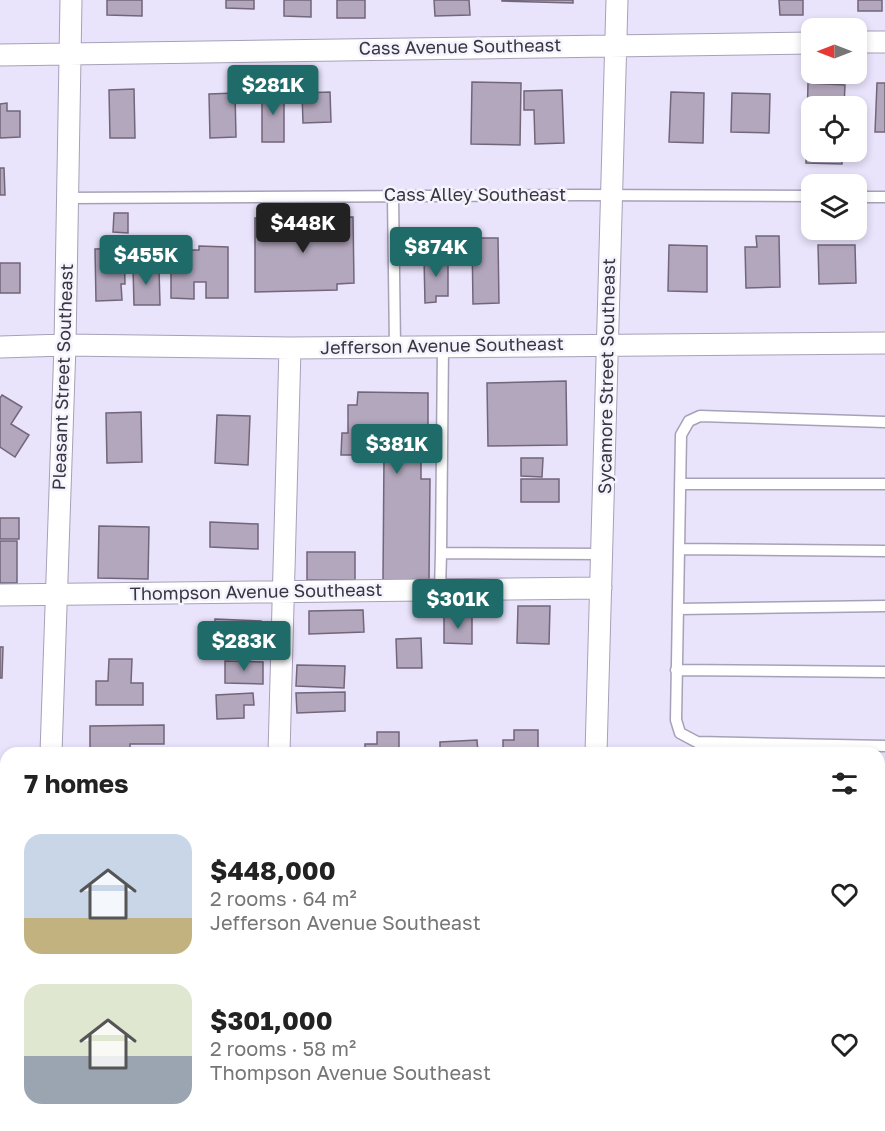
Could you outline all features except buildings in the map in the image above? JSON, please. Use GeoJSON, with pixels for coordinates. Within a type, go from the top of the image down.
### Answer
{"type":"FeatureCollection","features":[{"type":"Feature","properties":{"kind":"street","name":"Pleasant Street Southeast"},"geometry":{"type":"LineString","coordinates":[[51,747],[65,345],[71,0]]}},
{"type":"Feature","properties":{"kind":"street","name":"Sycamore Street Southeast"},"geometry":{"type":"LineString","coordinates":[[596,747],[617,0]]}},
{"type":"Feature","properties":{"kind":"street"},"geometry":{"type":"LineString","coordinates":[[867,42],[885,42]]}},
{"type":"Feature","properties":{"kind":"street","name":"Cass Avenue Southeast"},"geometry":{"type":"LineString","coordinates":[[0,55],[801,43]]}},
{"type":"Feature","properties":{"kind":"street","name":"Jefferson Avenue Southeast"},"geometry":{"type":"LineString","coordinates":[[0,347],[65,345],[290,348],[885,343]]}},
{"type":"Feature","properties":{"kind":"street"},"geometry":{"type":"LineString","coordinates":[[279,747],[290,348]]}},
{"type":"Feature","properties":{"kind":"street","name":"Thompson Avenue Southeast"},"geometry":{"type":"LineString","coordinates":[[0,595],[601,588]]}},
{"type":"Feature","properties":{"kind":"lane"},"geometry":{"type":"LineString","coordinates":[[393,196],[394,347]]}},
{"type":"Feature","properties":{"kind":"lane","name":"Cass Alley Southeast"},"geometry":{"type":"LineString","coordinates":[[67,198],[801,196]]}},
{"type":"Feature","properties":{"kind":"lane"},"geometry":{"type":"LineString","coordinates":[[867,197],[885,197]]}},
{"type":"Feature","properties":{"kind":"lane"},"geometry":{"type":"LineString","coordinates":[[440,590],[443,346]]}},
{"type":"Feature","properties":{"kind":"lane"},"geometry":{"type":"LineString","coordinates":[[885,422],[699,416],[689,421],[681,435],[676,670],[676,720],[680,733],[697,742],[885,746]]}},
{"type":"Feature","properties":{"kind":"lane"},"geometry":{"type":"LineString","coordinates":[[680,484],[885,484]]}},
{"type":"Feature","properties":{"kind":"lane"},"geometry":{"type":"LineString","coordinates":[[679,549],[885,551]]}},
{"type":"Feature","properties":{"kind":"lane"},"geometry":{"type":"LineString","coordinates":[[441,553],[602,554]]}},
{"type":"Feature","properties":{"kind":"lane"},"geometry":{"type":"LineString","coordinates":[[678,609],[885,606]]}},
{"type":"Feature","properties":{"kind":"lane"},"geometry":{"type":"LineString","coordinates":[[676,670],[885,672]]}}]}
